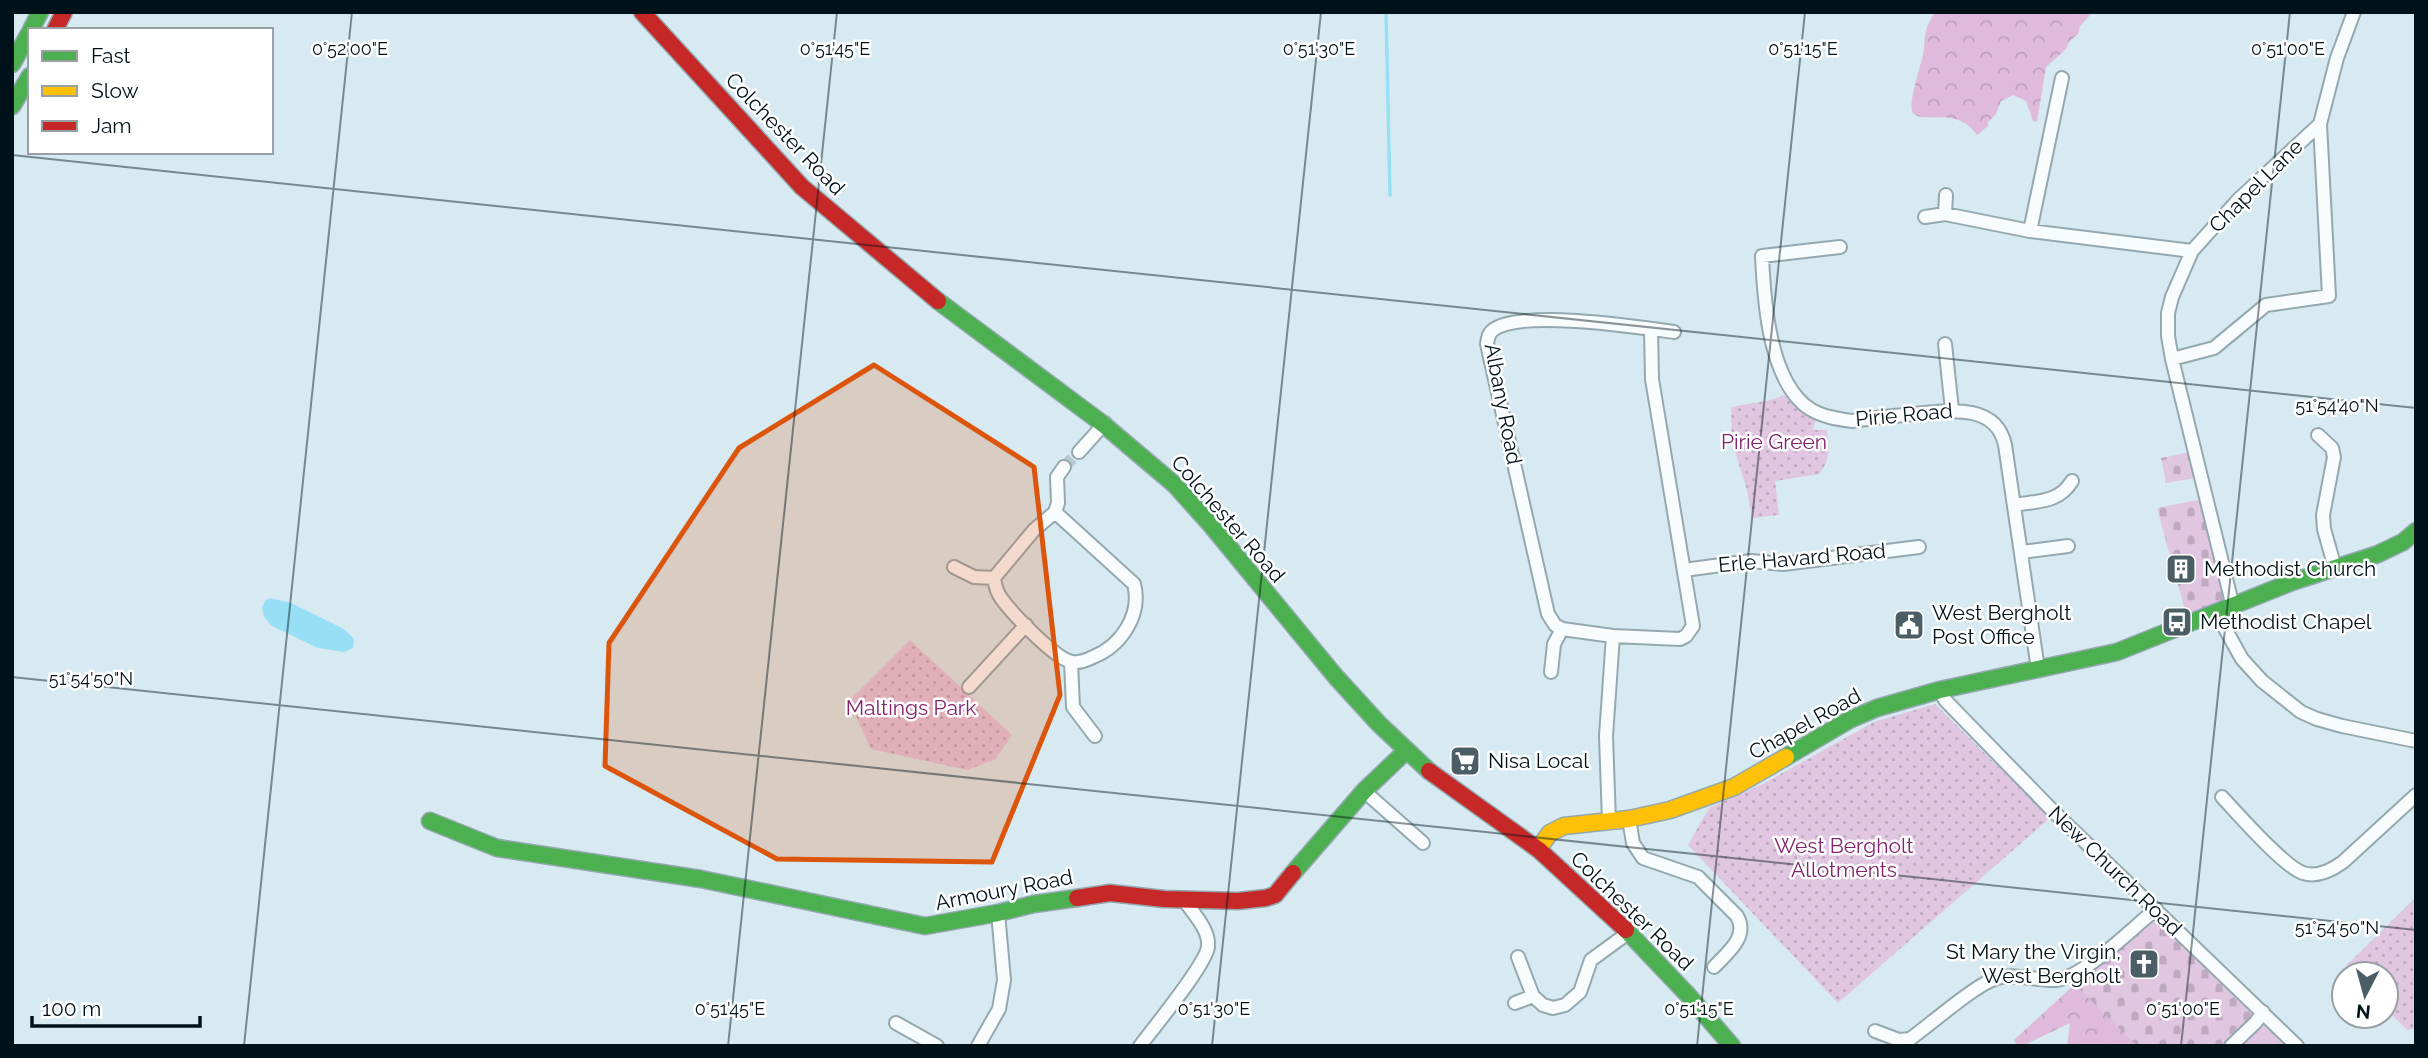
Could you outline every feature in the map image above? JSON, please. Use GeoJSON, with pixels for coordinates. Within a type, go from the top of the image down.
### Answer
{"type":"FeatureCollection","features":[{"type":"Feature","properties":{"kind":"main road"},"geometry":{"type":"LineString","coordinates":[[32,28],[40,12]]}},
{"type":"Feature","properties":{"kind":"main road"},"geometry":{"type":"LineString","coordinates":[[56,28],[64,12]]}},
{"type":"Feature","properties":{"kind":"main road","name":"Colchester Road"},"geometry":{"type":"LineString","coordinates":[[642,12],[817,201],[900,271],[1000,348],[1105,423],[1164,474],[1195,506],[1343,686],[1406,751],[1454,791],[1538,849],[1628,933],[1699,1005],[1732,1046]]}},
{"type":"Feature","properties":{"kind":"main road"},"geometry":{"type":"LineString","coordinates":[[12,64],[28,35]]}},
{"type":"Feature","properties":{"kind":"main road"},"geometry":{"type":"LineString","coordinates":[[12,106],[28,79]]}},
{"type":"Feature","properties":{"kind":"main road","name":"Chapel Road"},"geometry":{"type":"LineString","coordinates":[[1538,849],[1550,832],[1557,828],[1576,823],[1629,819],[1670,810],[1722,792],[1757,775],[1849,720],[1877,708],[1940,690],[2117,652],[2292,582],[2378,554],[2403,542],[2416,531]]}},
{"type":"Feature","properties":{"kind":"main road","name":"Armoury Road"},"geometry":{"type":"LineString","coordinates":[[430,821],[497,848],[701,879],[925,926],[1034,904],[1110,893],[1184,900],[1238,901],[1275,895],[1364,791],[1406,751]]}},
{"type":"Feature","properties":{"kind":"street","name":"Chapel Lane"},"geometry":{"type":"LineString","coordinates":[[2232,607],[2172,359],[2168,313],[2192,251],[2238,200],[2320,124],[2337,58],[2354,12]]}},
{"type":"Feature","properties":{"kind":"street"},"geometry":{"type":"LineString","coordinates":[[2030,231],[2062,78]]}},
{"type":"Feature","properties":{"kind":"street"},"geometry":{"type":"LineString","coordinates":[[2172,359],[2214,348],[2266,305],[2329,296],[2320,124]]}},
{"type":"Feature","properties":{"kind":"street"},"geometry":{"type":"LineString","coordinates":[[1945,214],[1947,195]]}},
{"type":"Feature","properties":{"kind":"street"},"geometry":{"type":"LineString","coordinates":[[1925,217],[1945,214],[2030,231],[2192,251]]}},
{"type":"Feature","properties":{"kind":"street","name":"Pirie Road"},"geometry":{"type":"LineString","coordinates":[[1840,247],[1762,256],[1764,288],[1775,354],[1787,382],[1802,403],[1835,419],[1852,421],[1952,410],[1977,414],[1998,426],[2005,445],[2038,669]]}},
{"type":"Feature","properties":{"kind":"street","name":"Albany Road"},"geometry":{"type":"LineString","coordinates":[[1562,629],[1555,625],[1548,614],[1488,344],[1489,334],[1496,328],[1520,322],[1561,320],[1674,332]]}},
{"type":"Feature","properties":{"kind":"street"},"geometry":{"type":"LineString","coordinates":[[1551,672],[1554,644],[1562,629],[1667,640],[1686,636],[1693,626],[1652,379],[1651,329]]}},
{"type":"Feature","properties":{"kind":"street"},"geometry":{"type":"LineString","coordinates":[[1945,344],[1952,410]]}},
{"type":"Feature","properties":{"kind":"street"},"geometry":{"type":"LineString","coordinates":[[1079,452],[1105,423]]}},
{"type":"Feature","properties":{"kind":"street"},"geometry":{"type":"LineString","coordinates":[[2318,435],[2332,448],[2334,457],[2323,515],[2323,529],[2335,568]]}},
{"type":"Feature","properties":{"kind":"street"},"geometry":{"type":"LineString","coordinates":[[994,578],[1034,530],[1055,512],[1058,503],[1057,477],[1064,467]]}},
{"type":"Feature","properties":{"kind":"street"},"geometry":{"type":"LineString","coordinates":[[2014,505],[2055,498],[2066,492],[2072,481]]}},
{"type":"Feature","properties":{"kind":"street"},"geometry":{"type":"LineString","coordinates":[[994,578],[999,595],[1026,625],[1057,654],[1071,662],[1086,660],[1099,654],[1120,638],[1127,629],[1134,610],[1134,584],[1055,512]]}},
{"type":"Feature","properties":{"kind":"street"},"geometry":{"type":"LineString","coordinates":[[2022,552],[2068,546]]}},
{"type":"Feature","properties":{"kind":"street","name":"Erle Havard Road"},"geometry":{"type":"LineString","coordinates":[[1684,570],[1751,561],[1783,564],[1919,547]]}},
{"type":"Feature","properties":{"kind":"street"},"geometry":{"type":"LineString","coordinates":[[954,567],[974,577],[994,578]]}},
{"type":"Feature","properties":{"kind":"street"},"geometry":{"type":"LineString","coordinates":[[2217,614],[2242,659],[2262,681],[2301,712],[2342,726],[2416,741]]}},
{"type":"Feature","properties":{"kind":"street"},"geometry":{"type":"LineString","coordinates":[[969,687],[1026,625]]}},
{"type":"Feature","properties":{"kind":"street"},"geometry":{"type":"LineString","coordinates":[[1609,821],[1606,736],[1613,636]]}},
{"type":"Feature","properties":{"kind":"street"},"geometry":{"type":"LineString","coordinates":[[1071,662],[1073,707],[1095,736]]}},
{"type":"Feature","properties":{"kind":"street","name":"New Church Road"},"geometry":{"type":"LineString","coordinates":[[1940,690],[1945,700],[2053,811],[2297,1046]]}},
{"type":"Feature","properties":{"kind":"street"},"geometry":{"type":"LineString","coordinates":[[1364,791],[1423,844]]}},
{"type":"Feature","properties":{"kind":"street"},"geometry":{"type":"LineString","coordinates":[[2222,797],[2288,865],[2304,874],[2316,874],[2331,871],[2343,862],[2416,795]]}},
{"type":"Feature","properties":{"kind":"street"},"geometry":{"type":"LineString","coordinates":[[1629,819],[1633,843],[1643,858],[1698,877],[1737,916],[1740,922],[1739,938],[1714,967]]}},
{"type":"Feature","properties":{"kind":"street"},"geometry":{"type":"LineString","coordinates":[[1140,1046],[1201,964],[1208,947],[1204,929],[1184,900]]}},
{"type":"Feature","properties":{"kind":"street"},"geometry":{"type":"LineString","coordinates":[[1875,1031],[1900,1043],[1910,1039],[1981,985],[1997,978],[2015,976],[2058,980],[2078,973],[2156,909]]}},
{"type":"Feature","properties":{"kind":"street"},"geometry":{"type":"LineString","coordinates":[[978,1046],[999,1009],[1004,980],[998,913]]}},
{"type":"Feature","properties":{"kind":"street"},"geometry":{"type":"LineString","coordinates":[[1518,957],[1533,996],[1543,1005],[1553,1008],[1565,1005],[1580,992],[1591,960],[1628,933]]}},
{"type":"Feature","properties":{"kind":"street"},"geometry":{"type":"LineString","coordinates":[[1515,1003],[1533,996]]}},
{"type":"Feature","properties":{"kind":"street"},"geometry":{"type":"LineString","coordinates":[[2231,1046],[2263,1012]]}},
{"type":"Feature","properties":{"kind":"street"},"geometry":{"type":"LineString","coordinates":[[897,1023],[937,1046]]}},
{"type":"Feature","properties":{"kind":"highlighted area"},"geometry":{"type":"Polygon","coordinates":[[[874,365],[1034,467],[1060,695],[992,862],[777,859],[605,766],[609,643],[739,448],[874,365]]]}},
{"type":"Feature","properties":{"kind":"green space"},"geometry":{"type":"Polygon","coordinates":[[[1935,12],[2093,12],[2080,26],[2078,34],[2066,49],[2046,67],[2037,122],[2033,121],[2026,101],[2013,95],[2001,101],[1988,126],[1977,135],[1960,121],[1918,116],[1913,113],[1913,94],[1926,30],[1935,12]]]}},
{"type":"Feature","properties":{"kind":"green space","name":"Pirie Green"},"geometry":{"type":"Polygon","coordinates":[[[1787,395],[1816,418],[1813,430],[1827,430],[1827,459],[1819,474],[1775,481],[1779,515],[1752,518],[1747,490],[1732,442],[1731,407],[1787,395]]]}},
{"type":"Feature","properties":{"kind":"green space"},"geometry":{"type":"Polygon","coordinates":[[[2191,452],[2195,478],[2166,483],[2161,458],[2191,452]]]}},
{"type":"Feature","properties":{"kind":"green space"},"geometry":{"type":"Polygon","coordinates":[[[2202,499],[2229,603],[2186,614],[2157,508],[2202,499]]]}},
{"type":"Feature","properties":{"kind":"green space","name":"Maltings Park"},"geometry":{"type":"Polygon","coordinates":[[[910,640],[1012,735],[996,759],[967,770],[871,749],[849,701],[910,640]]]}},
{"type":"Feature","properties":{"kind":"green space","name":"West Bergholt Allotments"},"geometry":{"type":"Polygon","coordinates":[[[1935,704],[2050,818],[1838,1003],[1688,845],[1709,808],[1763,784],[1874,722],[1935,704]]]}},
{"type":"Feature","properties":{"kind":"green space"},"geometry":{"type":"Polygon","coordinates":[[[2416,897],[2416,1028],[2407,1030],[2400,1023],[2400,960],[2352,960],[2416,897]]]}},
{"type":"Feature","properties":{"kind":"green space"},"geometry":{"type":"Polygon","coordinates":[[[2156,914],[2258,1013],[2224,1046],[2137,1046],[2074,984],[2156,914]]]}},
{"type":"Feature","properties":{"kind":"green space"},"geometry":{"type":"Polygon","coordinates":[[[2097,964],[2144,1046],[2067,1046],[2070,1023],[2017,1046],[2014,1040],[2097,964]]]}},
{"type":"Feature","properties":{"kind":"green space"},"geometry":{"type":"Polygon","coordinates":[[[2264,1019],[2291,1046],[2235,1046],[2264,1019]]]}},
{"type":"Feature","properties":{"kind":"water"},"geometry":{"type":"Polygon","coordinates":[[[271,598],[291,603],[344,629],[354,639],[353,648],[344,652],[318,648],[272,626],[264,617],[262,607],[266,600],[271,598]]]}},
{"type":"Feature","properties":{"kind":"waterway"},"geometry":{"type":"LineString","coordinates":[[1386,12],[1390,195]]}},
{"type":"Feature","properties":{"kind":"tunnel"},"geometry":{"type":"LineString","coordinates":[[1064,467],[1079,452]]}},
{"type":"Feature","properties":{"kind":"traffic: fast"},"geometry":{"type":"LineString","coordinates":[[32,28],[40,12]]}},
{"type":"Feature","properties":{"kind":"traffic: fast"},"geometry":{"type":"LineString","coordinates":[[12,64],[28,36]]}},
{"type":"Feature","properties":{"kind":"traffic: fast"},"geometry":{"type":"LineString","coordinates":[[12,106],[28,79]]}},
{"type":"Feature","properties":{"kind":"traffic: fast"},"geometry":{"type":"LineString","coordinates":[[938,301],[1103,424],[1175,485],[1336,677],[1379,724],[1429,771]]}},
{"type":"Feature","properties":{"kind":"traffic: fast"},"geometry":{"type":"LineString","coordinates":[[1786,757],[1849,720],[1877,708],[1940,690],[2117,652],[2292,582],[2378,554],[2403,542],[2416,531]]}},
{"type":"Feature","properties":{"kind":"traffic: fast"},"geometry":{"type":"LineString","coordinates":[[1293,873],[1364,791],[1406,751]]}},
{"type":"Feature","properties":{"kind":"traffic: fast"},"geometry":{"type":"LineString","coordinates":[[430,821],[497,848],[701,879],[925,926],[1077,898]]}},
{"type":"Feature","properties":{"kind":"traffic: fast"},"geometry":{"type":"LineString","coordinates":[[1626,930],[1732,1046]]}},
{"type":"Feature","properties":{"kind":"traffic: slow"},"geometry":{"type":"LineString","coordinates":[[1538,849],[1550,833],[1564,826],[1629,819],[1670,810],[1734,787],[1786,757]]}},
{"type":"Feature","properties":{"kind":"traffic: jam"},"geometry":{"type":"LineString","coordinates":[[56,28],[64,12]]}},
{"type":"Feature","properties":{"kind":"traffic: jam"},"geometry":{"type":"LineString","coordinates":[[642,12],[802,187],[938,301]]}},
{"type":"Feature","properties":{"kind":"traffic: jam"},"geometry":{"type":"LineString","coordinates":[[1429,771],[1539,850],[1626,930]]}},
{"type":"Feature","properties":{"kind":"traffic: jam"},"geometry":{"type":"LineString","coordinates":[[1077,898],[1110,893],[1164,899],[1238,901],[1266,898],[1275,895],[1293,873]]}},
{"type":"Feature","properties":{"kind":"place","name":"Methodist Church"},"geometry":{"type":"Point","coordinates":[2181,569]}},
{"type":"Feature","properties":{"kind":"place","name":"Methodist Chapel"},"geometry":{"type":"Point","coordinates":[2177,622]}},
{"type":"Feature","properties":{"kind":"place","name":"West Bergholt Post Office"},"geometry":{"type":"Point","coordinates":[1909,625]}},
{"type":"Feature","properties":{"kind":"place","name":"Nisa Local"},"geometry":{"type":"Point","coordinates":[1465,761]}},
{"type":"Feature","properties":{"kind":"place","name":"St Mary the Virgin, West Bergholt"},"geometry":{"type":"Point","coordinates":[2144,964]}}]}
